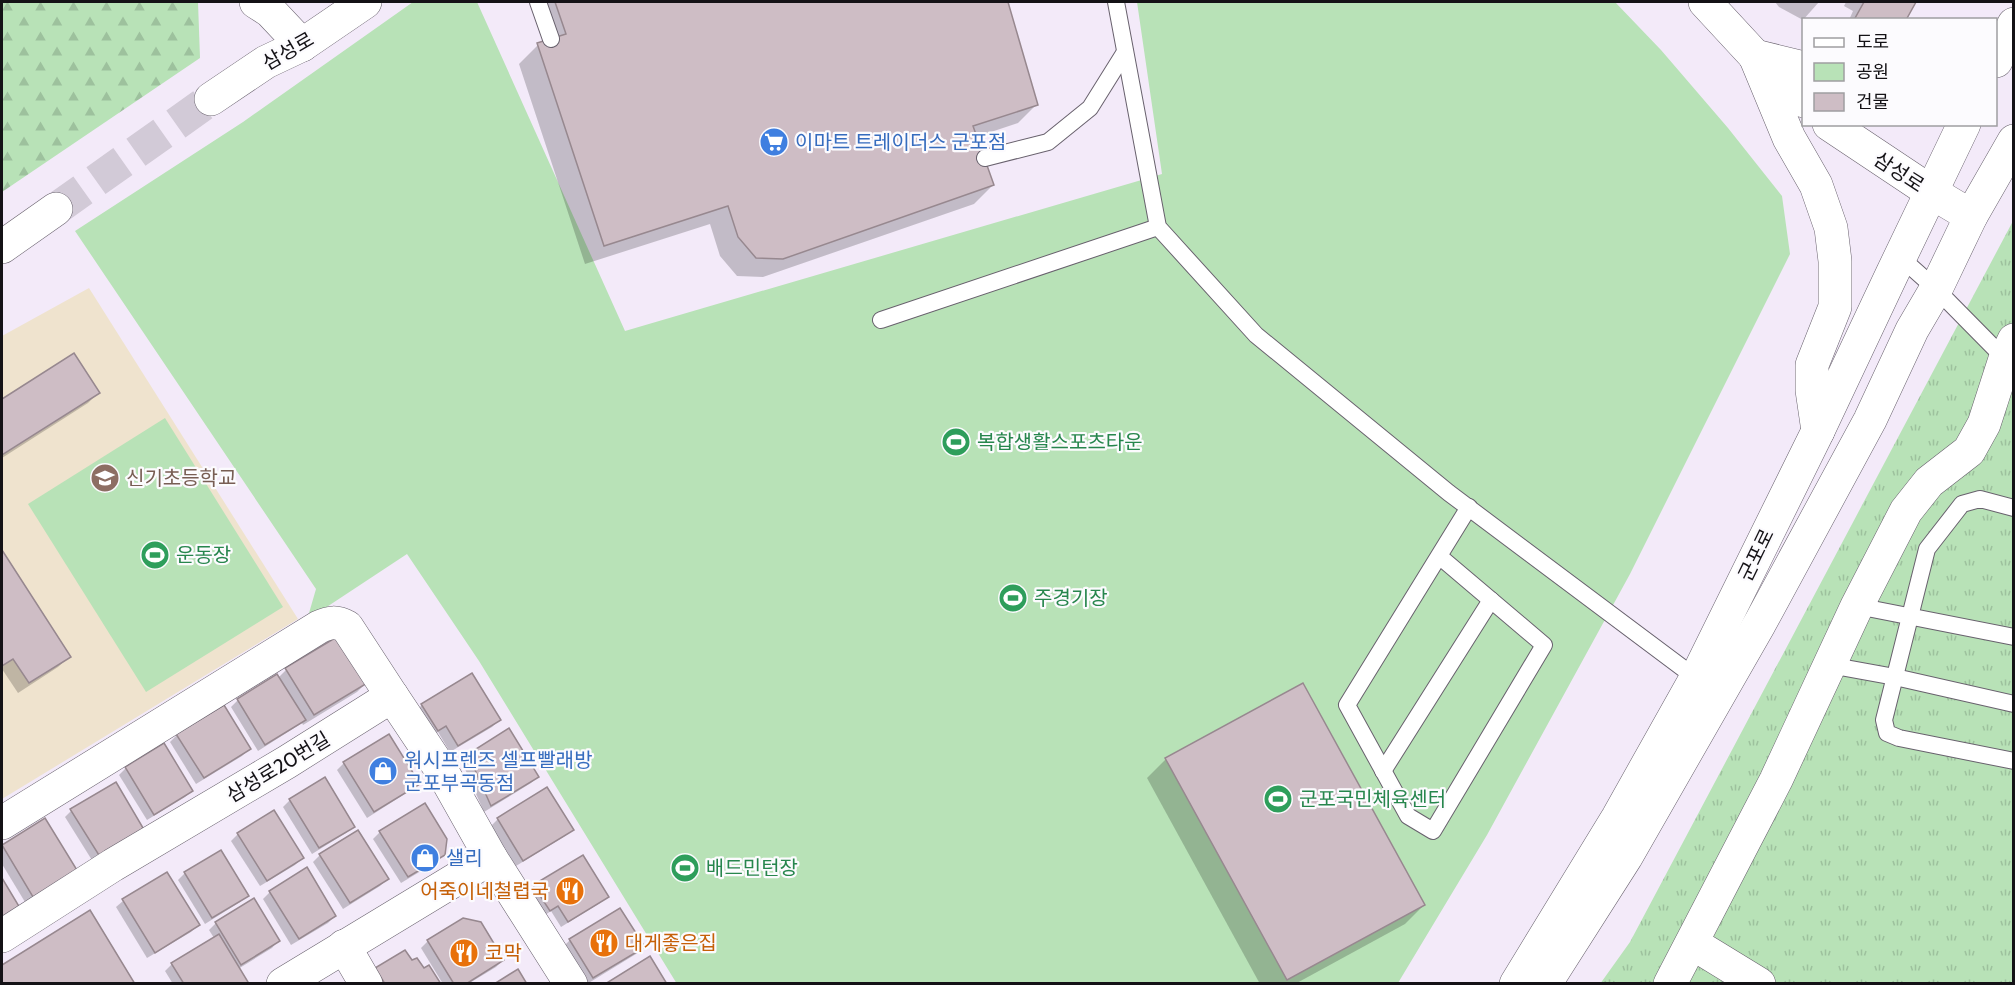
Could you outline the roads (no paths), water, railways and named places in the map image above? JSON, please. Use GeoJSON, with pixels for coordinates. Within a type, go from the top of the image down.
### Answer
{"type":"FeatureCollection","features":[{"type":"Feature","properties":{"kind":"street"},"geometry":{"type":"LineString","coordinates":[[256,2],[270,11],[302,45]]}},
{"type":"Feature","properties":{"kind":"street","name":"삼성로"},"geometry":{"type":"LineString","coordinates":[[211,99],[266,62],[302,45],[365,2]]}},
{"type":"Feature","properties":{"kind":"street"},"geometry":{"type":"LineString","coordinates":[[1705,2],[1755,56],[1802,100]]}},
{"type":"Feature","properties":{"kind":"street"},"geometry":{"type":"LineString","coordinates":[[1997,20],[2013,2]]}},
{"type":"Feature","properties":{"kind":"street"},"geometry":{"type":"LineString","coordinates":[[1997,57],[2013,24]]}},
{"type":"Feature","properties":{"kind":"street"},"geometry":{"type":"LineString","coordinates":[[1755,56],[1802,68]]}},
{"type":"Feature","properties":{"kind":"street"},"geometry":{"type":"LineString","coordinates":[[1755,56],[1789,138],[1816,185],[1831,228],[1835,261],[1835,307],[1812,364],[1812,390],[1818,431]]}},
{"type":"Feature","properties":{"kind":"street","name":"삼성로"},"geometry":{"type":"LineString","coordinates":[[1832,126],[1971,216]]}},
{"type":"Feature","properties":{"kind":"street","name":"군포로"},"geometry":{"type":"LineString","coordinates":[[1523,981],[1696,678],[1818,431],[1963,126]]}},
{"type":"Feature","properties":{"kind":"street","name":"군포로"},"geometry":{"type":"LineString","coordinates":[[1523,981],[1626,857],[1760,623],[1870,420],[1912,330],[1936,289],[1971,216],[2013,141]]}},
{"type":"Feature","properties":{"kind":"street"},"geometry":{"type":"LineString","coordinates":[[2,248],[56,209]]}},
{"type":"Feature","properties":{"kind":"street"},"geometry":{"type":"LineString","coordinates":[[1670,984],[1776,780],[1857,606],[1906,511],[1929,482],[1969,451],[1984,424],[2011,355]]}},
{"type":"Feature","properties":{"kind":"street"},"geometry":{"type":"LineString","coordinates":[[1760,623],[1755,606],[1756,592],[1809,481],[1809,474],[1798,471]]}},
{"type":"Feature","properties":{"kind":"street"},"geometry":{"type":"LineString","coordinates":[[2,823],[319,627],[329,622],[338,622],[347,627],[442,771],[491,858],[571,984]]}},
{"type":"Feature","properties":{"kind":"street","name":"삼성로20번길"},"geometry":{"type":"LineString","coordinates":[[2,936],[113,865],[287,762],[392,696]]}},
{"type":"Feature","properties":{"kind":"street","name":"군포로"},"geometry":{"type":"LineString","coordinates":[[1565,984],[1606,920],[1626,857]]}},
{"type":"Feature","properties":{"kind":"street"},"geometry":{"type":"LineString","coordinates":[[283,984],[491,858]]}},
{"type":"Feature","properties":{"kind":"street"},"geometry":{"type":"LineString","coordinates":[[1692,943],[1759,984]]}},
{"type":"Feature","properties":{"kind":"street"},"geometry":{"type":"LineString","coordinates":[[344,946],[366,984]]}},
{"type":"Feature","properties":{"kind":"lane"},"geometry":{"type":"LineString","coordinates":[[538,2],[551,39]]}},
{"type":"Feature","properties":{"kind":"lane"},"geometry":{"type":"LineString","coordinates":[[1116,2],[1158,227],[1256,335],[1449,493],[1696,678]]}},
{"type":"Feature","properties":{"kind":"lane"},"geometry":{"type":"LineString","coordinates":[[985,158],[1048,142],[1090,108],[1125,52]]}},
{"type":"Feature","properties":{"kind":"lane"},"geometry":{"type":"LineString","coordinates":[[881,320],[1158,227]]}},
{"type":"Feature","properties":{"kind":"lane"},"geometry":{"type":"LineString","coordinates":[[1900,257],[2011,355]]}},
{"type":"Feature","properties":{"kind":"lane"},"geometry":{"type":"LineString","coordinates":[[2013,508],[1980,500],[1962,504],[1928,549],[1884,720],[1887,733],[1899,738],[2013,761]]}},
{"type":"Feature","properties":{"kind":"lane"},"geometry":{"type":"LineString","coordinates":[[1439,556],[1544,645],[1432,831],[1408,816],[1347,705],[1469,507]]}},
{"type":"Feature","properties":{"kind":"lane"},"geometry":{"type":"LineString","coordinates":[[1383,771],[1491,600]]}},
{"type":"Feature","properties":{"kind":"lane"},"geometry":{"type":"LineString","coordinates":[[1857,606],[2013,637]]}},
{"type":"Feature","properties":{"kind":"lane"},"geometry":{"type":"LineString","coordinates":[[1829,665],[1895,677],[2013,704]]}},
{"type":"Feature","properties":{"kind":"tunnel"},"geometry":{"type":"LineString","coordinates":[[56,209],[211,99]]}},
{"type":"Feature","properties":{"kind":"place","name":"이마트 트레이더스 군포점"},"geometry":{"type":"Point","coordinates":[774,142]}},
{"type":"Feature","properties":{"kind":"place","name":"복합생활스포츠타운"},"geometry":{"type":"Point","coordinates":[956,442]}},
{"type":"Feature","properties":{"kind":"place","name":"신기초등학교"},"geometry":{"type":"Point","coordinates":[105,478]}},
{"type":"Feature","properties":{"kind":"place","name":"운동장"},"geometry":{"type":"Point","coordinates":[155,555]}},
{"type":"Feature","properties":{"kind":"place","name":"주경기장"},"geometry":{"type":"Point","coordinates":[1013,598]}},
{"type":"Feature","properties":{"kind":"place","name":"워시프렌즈 셀프빨래방 군포부곡동점"},"geometry":{"type":"Point","coordinates":[383,771]}},
{"type":"Feature","properties":{"kind":"place","name":"군포국민체육센터"},"geometry":{"type":"Point","coordinates":[1278,799]}},
{"type":"Feature","properties":{"kind":"place","name":"샐리"},"geometry":{"type":"Point","coordinates":[425,858]}},
{"type":"Feature","properties":{"kind":"place","name":"배드민턴장"},"geometry":{"type":"Point","coordinates":[685,868]}},
{"type":"Feature","properties":{"kind":"place","name":"어죽이네철렵국"},"geometry":{"type":"Point","coordinates":[570,891]}},
{"type":"Feature","properties":{"kind":"place","name":"대게좋은집"},"geometry":{"type":"Point","coordinates":[604,943]}},
{"type":"Feature","properties":{"kind":"place","name":"코막"},"geometry":{"type":"Point","coordinates":[464,953]}}]}
